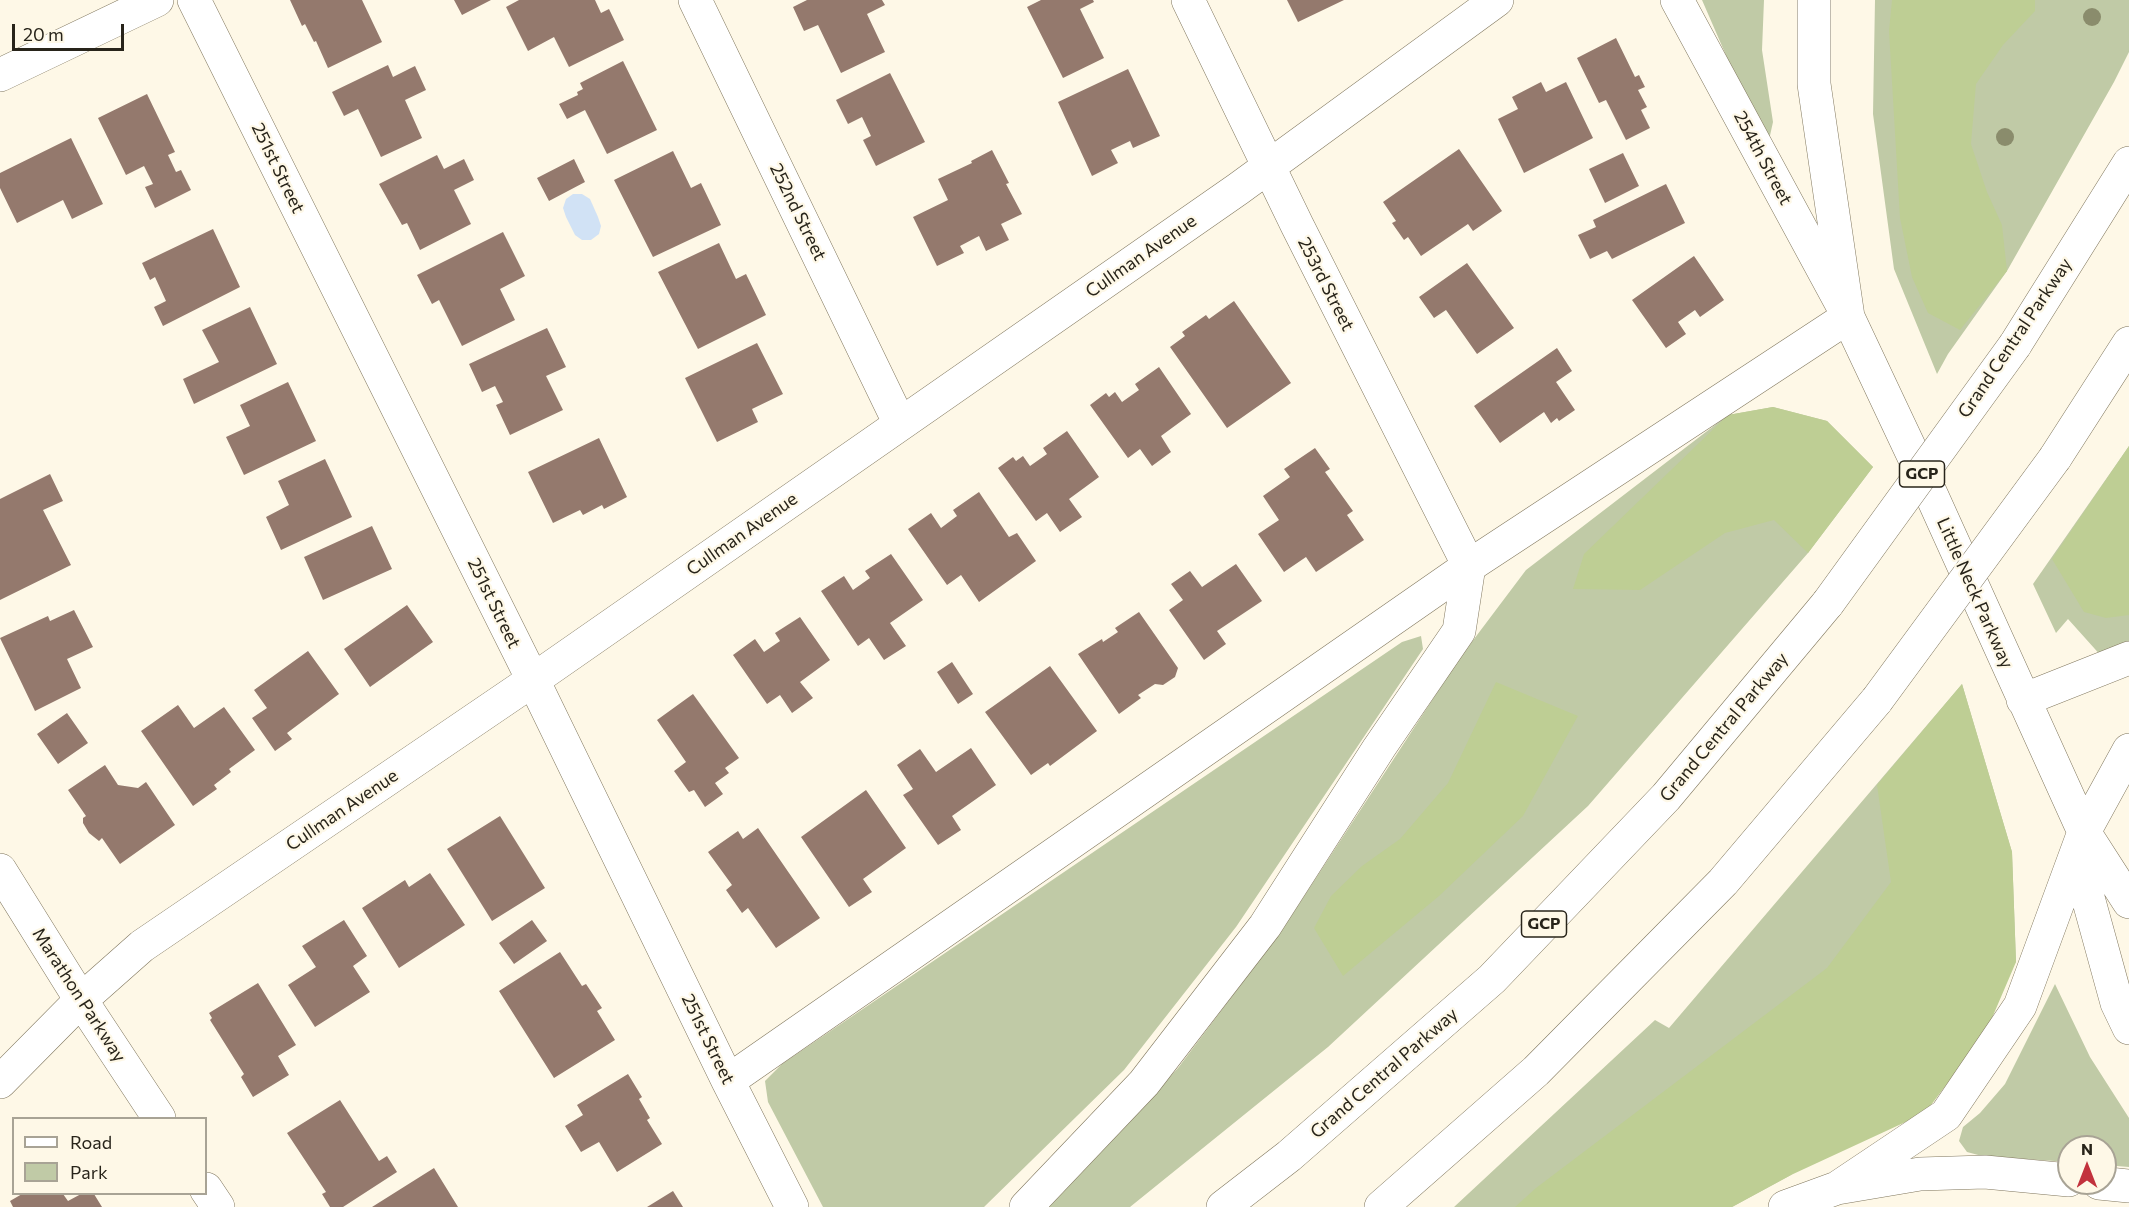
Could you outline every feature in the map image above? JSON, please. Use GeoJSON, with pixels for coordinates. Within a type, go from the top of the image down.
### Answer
{"type":"FeatureCollection","features":[{"type":"Feature","properties":{"kind":"main road"},"geometry":{"type":"LineString","coordinates":[[0,75],[157,0]]}},
{"type":"Feature","properties":{"kind":"main road","name":"251st Street"},"geometry":{"type":"LineString","coordinates":[[194,0],[533,680],[728,1081],[792,1207]]}},
{"type":"Feature","properties":{"kind":"main road","name":"252nd Street"},"geometry":{"type":"LineString","coordinates":[[695,0],[900,424]]}},
{"type":"Feature","properties":{"kind":"main road","name":"253rd Street"},"geometry":{"type":"LineString","coordinates":[[1188,0],[1268,168],[1469,566]]}},
{"type":"Feature","properties":{"kind":"main road","name":"Cullman Avenue"},"geometry":{"type":"LineString","coordinates":[[0,1082],[81,1000],[142,946],[533,680],[1268,168],[1497,0]]}},
{"type":"Feature","properties":{"kind":"main road","name":"254th Street"},"geometry":{"type":"LineString","coordinates":[[1677,0],[1848,316]]}},
{"type":"Feature","properties":{"kind":"main road","name":"Little Neck Parkway"},"geometry":{"type":"LineString","coordinates":[[1814,0],[1814,84],[1848,316],[2084,832],[2129,902]]}},
{"type":"Feature","properties":{"kind":"main road","name":"Grand Central Parkway"},"geometry":{"type":"LineString","coordinates":[[1223,1207],[1290,1156],[1492,979],[1666,797],[1828,603],[2015,345],[2129,163]]}},
{"type":"Feature","properties":{"kind":"main road"},"geometry":{"type":"LineString","coordinates":[[728,1081],[1469,566],[1848,316]]}},
{"type":"Feature","properties":{"kind":"main road"},"geometry":{"type":"LineString","coordinates":[[1381,1207],[1536,1071],[1723,882],[1877,700],[2055,458],[2129,343]]}},
{"type":"Feature","properties":{"kind":"main road"},"geometry":{"type":"LineString","coordinates":[[1026,1207],[1144,1083],[1265,926],[1372,758],[1460,631],[1469,566]]}},
{"type":"Feature","properties":{"kind":"main road"},"geometry":{"type":"LineString","coordinates":[[2023,700],[2129,658]]}},
{"type":"Feature","properties":{"kind":"main road"},"geometry":{"type":"LineString","coordinates":[[1837,1188],[1946,1115],[2020,1006],[2084,832],[2129,750]]}},
{"type":"Feature","properties":{"kind":"main road","name":"Little Neck Parkway"},"geometry":{"type":"LineString","coordinates":[[2084,832],[2087,894],[2117,1003],[2129,1028]]}},
{"type":"Feature","properties":{"kind":"main road","name":"Marathon Parkway"},"geometry":{"type":"LineString","coordinates":[[0,870],[158,1117]]}},
{"type":"Feature","properties":{"kind":"main road"},"geometry":{"type":"LineString","coordinates":[[1785,1207],[1837,1188],[1920,1174],[1985,1172],[2057,1179]]}},
{"type":"Feature","properties":{"kind":"main road"},"geometry":{"type":"LineString","coordinates":[[207,1190],[218,1207]]}},
{"type":"Feature","properties":{"kind":"green space"},"geometry":{"type":"Polygon","coordinates":[[[1702,0],[1764,0],[1762,50],[1773,122],[1769,140],[1758,129],[1702,0]]]}},
{"type":"Feature","properties":{"kind":"green space"},"geometry":{"type":"Polygon","coordinates":[[[1875,0],[2129,0],[2129,52],[2114,82],[2007,271],[1948,354],[1937,374],[1894,269],[1873,114],[1875,0]]]}},
{"type":"Feature","properties":{"kind":"green space"},"geometry":{"type":"Polygon","coordinates":[[[1892,0],[2035,0],[2035,11],[2003,45],[1976,84],[1971,144],[1987,192],[2002,225],[2007,271],[1960,330],[1928,313],[1912,277],[1900,218],[1889,31],[1892,0]]]}},
{"type":"Feature","properties":{"kind":"green space"},"geometry":{"type":"Polygon","coordinates":[[[1773,407],[1827,421],[1873,467],[1808,553],[1588,806],[1328,1047],[1130,1207],[1043,1207],[1088,1165],[1178,1068],[1282,930],[1459,659],[1526,570],[1728,415],[1773,407]]]}},
{"type":"Feature","properties":{"kind":"green space"},"geometry":{"type":"Polygon","coordinates":[[[1773,407],[1827,421],[1873,467],[1808,553],[1774,520],[1725,533],[1640,590],[1573,589],[1584,554],[1728,415],[1773,407]]]}},
{"type":"Feature","properties":{"kind":"green space"},"geometry":{"type":"Polygon","coordinates":[[[2129,446],[2129,645],[2103,658],[2068,619],[2056,633],[2033,584],[2129,446]]]}},
{"type":"Feature","properties":{"kind":"green space"},"geometry":{"type":"Polygon","coordinates":[[[2129,446],[2129,615],[2106,618],[2084,612],[2052,559],[2129,446]]]}},
{"type":"Feature","properties":{"kind":"green space"},"geometry":{"type":"Polygon","coordinates":[[[1421,636],[1423,649],[1236,927],[1124,1070],[984,1207],[823,1207],[768,1102],[765,1081],[782,1064],[1402,642],[1421,636]]]}},
{"type":"Feature","properties":{"kind":"green space"},"geometry":{"type":"Polygon","coordinates":[[[1496,682],[1578,716],[1523,816],[1439,896],[1343,976],[1314,928],[1331,896],[1362,866],[1400,839],[1448,783],[1496,682]]]}},
{"type":"Feature","properties":{"kind":"green space"},"geometry":{"type":"Polygon","coordinates":[[[1962,684],[2012,852],[2016,962],[1791,1175],[1732,1207],[1454,1207],[1655,1020],[1669,1028],[1962,684]]]}},
{"type":"Feature","properties":{"kind":"green space"},"geometry":{"type":"Polygon","coordinates":[[[1962,684],[2012,852],[2016,962],[1986,1032],[1925,1113],[1791,1175],[1732,1207],[1515,1207],[1536,1188],[1827,968],[1891,882],[1877,785],[1962,684]]]}},
{"type":"Feature","properties":{"kind":"green space"},"geometry":{"type":"Polygon","coordinates":[[[2055,984],[2090,1057],[2129,1118],[2129,1167],[2117,1166],[2117,1135],[2057,1135],[2057,1161],[1982,1156],[1967,1152],[1959,1141],[1963,1127],[1980,1113],[2005,1084],[2055,984]]]}},
{"type":"Feature","properties":{"kind":"water"},"geometry":{"type":"Polygon","coordinates":[[[573,194],[582,194],[590,199],[598,217],[601,226],[599,234],[591,240],[582,240],[575,235],[566,217],[563,208],[566,199],[573,194]]]}},
{"type":"Feature","properties":{"kind":"building"},"geometry":{"type":"Polygon","coordinates":[[[290,0],[362,0],[382,42],[328,68],[316,41],[314,42],[305,24],[302,26],[290,0]]]}},
{"type":"Feature","properties":{"kind":"building"},"geometry":{"type":"Polygon","coordinates":[[[454,0],[491,0],[462,15],[454,0]]]}},
{"type":"Feature","properties":{"kind":"building"},"geometry":{"type":"Polygon","coordinates":[[[519,0],[595,0],[601,13],[609,9],[624,40],[569,67],[554,37],[528,51],[506,7],[519,0]]]}},
{"type":"Feature","properties":{"kind":"building"},"geometry":{"type":"Polygon","coordinates":[[[807,0],[882,0],[885,5],[867,14],[885,52],[841,73],[818,25],[804,31],[793,7],[807,0]]]}},
{"type":"Feature","properties":{"kind":"building"},"geometry":{"type":"Polygon","coordinates":[[[1041,0],[1093,0],[1094,2],[1080,9],[1104,58],[1063,78],[1027,7],[1041,0]]]}},
{"type":"Feature","properties":{"kind":"building"},"geometry":{"type":"Polygon","coordinates":[[[1287,0],[1344,0],[1298,22],[1287,0]]]}},
{"type":"Feature","properties":{"kind":"building"},"geometry":{"type":"Polygon","coordinates":[[[1616,38],[1635,77],[1639,75],[1645,87],[1638,90],[1647,107],[1641,110],[1650,128],[1626,140],[1606,100],[1599,103],[1577,58],[1616,38]]]}},
{"type":"Feature","properties":{"kind":"building"},"geometry":{"type":"Polygon","coordinates":[[[623,61],[657,130],[607,154],[585,110],[567,119],[559,104],[578,95],[577,92],[583,89],[580,83],[623,61]]]}},
{"type":"Feature","properties":{"kind":"building"},"geometry":{"type":"Polygon","coordinates":[[[388,65],[393,77],[415,66],[426,90],[405,100],[422,138],[381,157],[358,109],[344,116],[332,92],[388,65]]]}},
{"type":"Feature","properties":{"kind":"building"},"geometry":{"type":"Polygon","coordinates":[[[1128,69],[1160,136],[1133,148],[1130,141],[1111,150],[1118,163],[1092,176],[1058,102],[1128,69]]]}},
{"type":"Feature","properties":{"kind":"building"},"geometry":{"type":"Polygon","coordinates":[[[890,73],[925,142],[876,166],[863,140],[871,136],[862,117],[848,124],[836,100],[890,73]]]}},
{"type":"Feature","properties":{"kind":"building"},"geometry":{"type":"Polygon","coordinates":[[[1541,82],[1546,92],[1566,82],[1593,138],[1524,173],[1498,119],[1518,109],[1512,97],[1541,82]]]}},
{"type":"Feature","properties":{"kind":"building"},"geometry":{"type":"Polygon","coordinates":[[[147,94],[175,152],[168,155],[176,172],[181,170],[191,190],[155,208],[145,187],[153,184],[144,166],[126,175],[98,118],[147,94]]]}},
{"type":"Feature","properties":{"kind":"building"},"geometry":{"type":"Polygon","coordinates":[[[71,138],[103,204],[72,219],[63,200],[17,223],[0,188],[0,173],[71,138]]]}},
{"type":"Feature","properties":{"kind":"building"},"geometry":{"type":"Polygon","coordinates":[[[1459,149],[1502,211],[1473,231],[1468,224],[1421,256],[1408,237],[1404,240],[1392,223],[1396,221],[1383,202],[1459,149]]]}},
{"type":"Feature","properties":{"kind":"building"},"geometry":{"type":"Polygon","coordinates":[[[992,150],[1022,214],[1001,224],[1009,240],[986,251],[979,236],[960,246],[964,253],[937,266],[913,217],[948,200],[938,179],[972,163],[971,161],[992,150]]]}},
{"type":"Feature","properties":{"kind":"building"},"geometry":{"type":"Polygon","coordinates":[[[673,151],[691,188],[701,183],[721,225],[653,257],[614,180],[673,151]]]}},
{"type":"Feature","properties":{"kind":"building"},"geometry":{"type":"Polygon","coordinates":[[[1623,153],[1639,186],[1605,203],[1589,169],[1623,153]]]}},
{"type":"Feature","properties":{"kind":"building"},"geometry":{"type":"Polygon","coordinates":[[[437,155],[444,169],[464,159],[474,180],[454,190],[471,224],[420,250],[407,223],[402,225],[379,184],[437,155]]]}},
{"type":"Feature","properties":{"kind":"building"},"geometry":{"type":"Polygon","coordinates":[[[574,159],[585,182],[549,201],[537,178],[574,159]]]}},
{"type":"Feature","properties":{"kind":"building"},"geometry":{"type":"Polygon","coordinates":[[[1666,184],[1685,223],[1612,259],[1607,251],[1590,259],[1578,235],[1596,227],[1593,220],[1666,184]]]}},
{"type":"Feature","properties":{"kind":"building"},"geometry":{"type":"Polygon","coordinates":[[[213,229],[240,287],[163,326],[154,307],[166,301],[155,277],[150,280],[142,263],[213,229]]]}},
{"type":"Feature","properties":{"kind":"building"},"geometry":{"type":"Polygon","coordinates":[[[503,232],[525,276],[500,289],[515,320],[462,346],[439,300],[432,304],[417,275],[503,232]]]}},
{"type":"Feature","properties":{"kind":"building"},"geometry":{"type":"Polygon","coordinates":[[[719,243],[736,279],[746,274],[766,315],[698,349],[658,272],[719,243]]]}},
{"type":"Feature","properties":{"kind":"building"},"geometry":{"type":"Polygon","coordinates":[[[1694,256],[1724,300],[1700,317],[1695,310],[1678,322],[1686,334],[1666,348],[1632,300],[1694,256]]]}},
{"type":"Feature","properties":{"kind":"building"},"geometry":{"type":"Polygon","coordinates":[[[1467,263],[1514,328],[1477,354],[1446,310],[1434,318],[1419,297],[1467,263]]]}},
{"type":"Feature","properties":{"kind":"building"},"geometry":{"type":"Polygon","coordinates":[[[1234,301],[1291,383],[1227,428],[1170,347],[1185,336],[1182,332],[1206,315],[1209,319],[1234,301]]]}},
{"type":"Feature","properties":{"kind":"building"},"geometry":{"type":"Polygon","coordinates":[[[250,307],[277,364],[194,404],[183,379],[219,362],[202,330],[250,307]]]}},
{"type":"Feature","properties":{"kind":"building"},"geometry":{"type":"Polygon","coordinates":[[[547,328],[566,367],[546,376],[563,410],[510,435],[496,405],[503,402],[495,386],[482,392],[469,364],[547,328]]]}},
{"type":"Feature","properties":{"kind":"building"},"geometry":{"type":"Polygon","coordinates":[[[757,343],[783,394],[752,409],[758,422],[717,442],[685,378],[757,343]]]}},
{"type":"Feature","properties":{"kind":"building"},"geometry":{"type":"Polygon","coordinates":[[[1557,348],[1572,371],[1556,382],[1575,410],[1559,421],[1557,418],[1551,423],[1544,412],[1500,443],[1474,406],[1557,348]]]}},
{"type":"Feature","properties":{"kind":"building"},"geometry":{"type":"Polygon","coordinates":[[[1159,367],[1191,414],[1161,436],[1171,452],[1152,466],[1140,449],[1128,458],[1090,405],[1106,393],[1109,397],[1115,392],[1122,402],[1139,390],[1135,384],[1159,367]]]}},
{"type":"Feature","properties":{"kind":"building"},"geometry":{"type":"Polygon","coordinates":[[[288,382],[316,441],[244,475],[226,437],[250,426],[240,405],[288,382]]]}},
{"type":"Feature","properties":{"kind":"building"},"geometry":{"type":"Polygon","coordinates":[[[1067,431],[1099,477],[1069,499],[1082,517],[1060,532],[1047,513],[1036,521],[998,468],[1013,457],[1016,461],[1023,456],[1030,466],[1047,454],[1043,448],[1067,431]]]}},
{"type":"Feature","properties":{"kind":"building"},"geometry":{"type":"Polygon","coordinates":[[[599,438],[627,497],[604,509],[602,505],[583,515],[580,510],[553,523],[528,472],[599,438]]]}},
{"type":"Feature","properties":{"kind":"building"},"geometry":{"type":"Polygon","coordinates":[[[1315,448],[1330,469],[1325,472],[1353,511],[1347,515],[1364,540],[1316,572],[1306,557],[1284,572],[1258,534],[1279,520],[1263,496],[1290,477],[1284,469],[1315,448]]]}},
{"type":"Feature","properties":{"kind":"building"},"geometry":{"type":"Polygon","coordinates":[[[325,459],[352,517],[281,550],[266,517],[289,505],[278,481],[325,459]]]}},
{"type":"Feature","properties":{"kind":"building"},"geometry":{"type":"Polygon","coordinates":[[[50,474],[63,501],[43,510],[71,565],[0,600],[0,499],[50,474]]]}},
{"type":"Feature","properties":{"kind":"building"},"geometry":{"type":"Polygon","coordinates":[[[979,492],[1009,537],[1017,533],[1036,561],[979,602],[961,575],[947,585],[908,529],[931,513],[941,528],[957,516],[953,510],[979,492]]]}},
{"type":"Feature","properties":{"kind":"building"},"geometry":{"type":"Polygon","coordinates":[[[372,526],[392,569],[323,600],[304,557],[372,526]]]}},
{"type":"Feature","properties":{"kind":"building"},"geometry":{"type":"Polygon","coordinates":[[[891,554],[923,600],[890,623],[906,646],[884,660],[869,638],[858,646],[821,591],[844,576],[853,590],[870,578],[865,571],[891,554]]]}},
{"type":"Feature","properties":{"kind":"building"},"geometry":{"type":"Polygon","coordinates":[[[1236,564],[1262,601],[1217,631],[1226,644],[1204,660],[1169,610],[1183,600],[1171,584],[1190,571],[1202,587],[1236,564]]]}},
{"type":"Feature","properties":{"kind":"building"},"geometry":{"type":"Polygon","coordinates":[[[407,605],[433,642],[370,687],[344,649],[407,605]]]}},
{"type":"Feature","properties":{"kind":"building"},"geometry":{"type":"Polygon","coordinates":[[[74,610],[93,647],[67,659],[81,688],[35,711],[0,638],[48,616],[50,621],[74,610]]]}},
{"type":"Feature","properties":{"kind":"building"},"geometry":{"type":"Polygon","coordinates":[[[1139,612],[1178,668],[1175,677],[1163,685],[1155,684],[1138,695],[1141,698],[1119,714],[1078,654],[1118,632],[1115,628],[1139,612]]]}},
{"type":"Feature","properties":{"kind":"building"},"geometry":{"type":"Polygon","coordinates":[[[800,617],[830,660],[800,682],[813,698],[792,713],[780,695],[767,704],[733,655],[755,639],[764,652],[780,641],[775,633],[800,617]]]}},
{"type":"Feature","properties":{"kind":"building"},"geometry":{"type":"Polygon","coordinates":[[[308,651],[339,694],[287,733],[292,739],[275,751],[252,718],[267,708],[254,690],[308,651]]]}},
{"type":"Feature","properties":{"kind":"building"},"geometry":{"type":"Polygon","coordinates":[[[952,662],[973,694],[958,704],[937,672],[952,662]]]}},
{"type":"Feature","properties":{"kind":"building"},"geometry":{"type":"Polygon","coordinates":[[[1050,666],[1097,731],[1050,766],[1048,763],[1031,775],[985,712],[1050,666]]]}},
{"type":"Feature","properties":{"kind":"building"},"geometry":{"type":"Polygon","coordinates":[[[693,694],[739,758],[725,768],[729,773],[715,783],[723,794],[705,807],[694,790],[689,792],[674,771],[686,762],[657,720],[693,694]]]}},
{"type":"Feature","properties":{"kind":"building"},"geometry":{"type":"Polygon","coordinates":[[[178,705],[194,728],[224,707],[255,750],[229,769],[231,772],[214,785],[217,789],[193,806],[141,731],[178,705]]]}},
{"type":"Feature","properties":{"kind":"building"},"geometry":{"type":"Polygon","coordinates":[[[67,713],[88,743],[58,764],[37,734],[67,713]]]}},
{"type":"Feature","properties":{"kind":"building"},"geometry":{"type":"Polygon","coordinates":[[[971,748],[996,785],[952,816],[961,830],[938,845],[903,795],[913,789],[897,765],[920,749],[936,772],[971,748]]]}},
{"type":"Feature","properties":{"kind":"building"},"geometry":{"type":"Polygon","coordinates":[[[105,765],[118,785],[138,788],[146,782],[175,825],[120,864],[102,838],[99,841],[89,833],[83,823],[83,818],[86,816],[68,790],[105,765]]]}},
{"type":"Feature","properties":{"kind":"building"},"geometry":{"type":"Polygon","coordinates":[[[866,790],[906,848],[863,879],[872,892],[849,907],[801,837],[866,790]]]}},
{"type":"Feature","properties":{"kind":"building"},"geometry":{"type":"Polygon","coordinates":[[[500,816],[545,888],[492,921],[447,849],[500,816]]]}},
{"type":"Feature","properties":{"kind":"building"},"geometry":{"type":"Polygon","coordinates":[[[758,828],[820,918],[776,948],[748,908],[742,913],[726,890],[732,885],[708,852],[738,831],[743,839],[758,828]]]}},
{"type":"Feature","properties":{"kind":"building"},"geometry":{"type":"Polygon","coordinates":[[[430,873],[465,925],[399,968],[362,908],[405,880],[409,887],[430,873]]]}},
{"type":"Feature","properties":{"kind":"building"},"geometry":{"type":"Polygon","coordinates":[[[344,920],[367,956],[353,966],[370,992],[315,1027],[288,985],[316,967],[302,946],[344,920]]]}},
{"type":"Feature","properties":{"kind":"building"},"geometry":{"type":"Polygon","coordinates":[[[532,920],[547,941],[514,964],[499,943],[532,920]]]}},
{"type":"Feature","properties":{"kind":"building"},"geometry":{"type":"Polygon","coordinates":[[[560,952],[582,986],[586,984],[602,1008],[597,1011],[615,1040],[554,1078],[499,991],[560,952]]]}},
{"type":"Feature","properties":{"kind":"building"},"geometry":{"type":"Polygon","coordinates":[[[258,983],[296,1045],[278,1056],[289,1075],[253,1097],[241,1077],[244,1074],[210,1020],[212,1018],[209,1013],[258,983]]]}},
{"type":"Feature","properties":{"kind":"building"},"geometry":{"type":"Polygon","coordinates":[[[628,1074],[642,1097],[639,1099],[650,1118],[647,1120],[662,1144],[617,1172],[599,1142],[581,1152],[565,1126],[583,1115],[577,1105],[628,1074]]]}},
{"type":"Feature","properties":{"kind":"building"},"geometry":{"type":"Polygon","coordinates":[[[340,1100],[379,1161],[387,1156],[397,1172],[343,1207],[330,1207],[322,1194],[326,1192],[287,1133],[340,1100]]]}},
{"type":"Feature","properties":{"kind":"building"},"geometry":{"type":"Polygon","coordinates":[[[434,1168],[458,1207],[372,1207],[434,1168]]]}},
{"type":"Feature","properties":{"kind":"building"},"geometry":{"type":"Polygon","coordinates":[[[673,1191],[683,1207],[647,1207],[673,1191]]]}},
{"type":"Feature","properties":{"kind":"building"},"geometry":{"type":"Polygon","coordinates":[[[20,1195],[64,1195],[68,1201],[79,1195],[95,1195],[102,1207],[13,1207],[10,1201],[20,1195]]]}}]}
